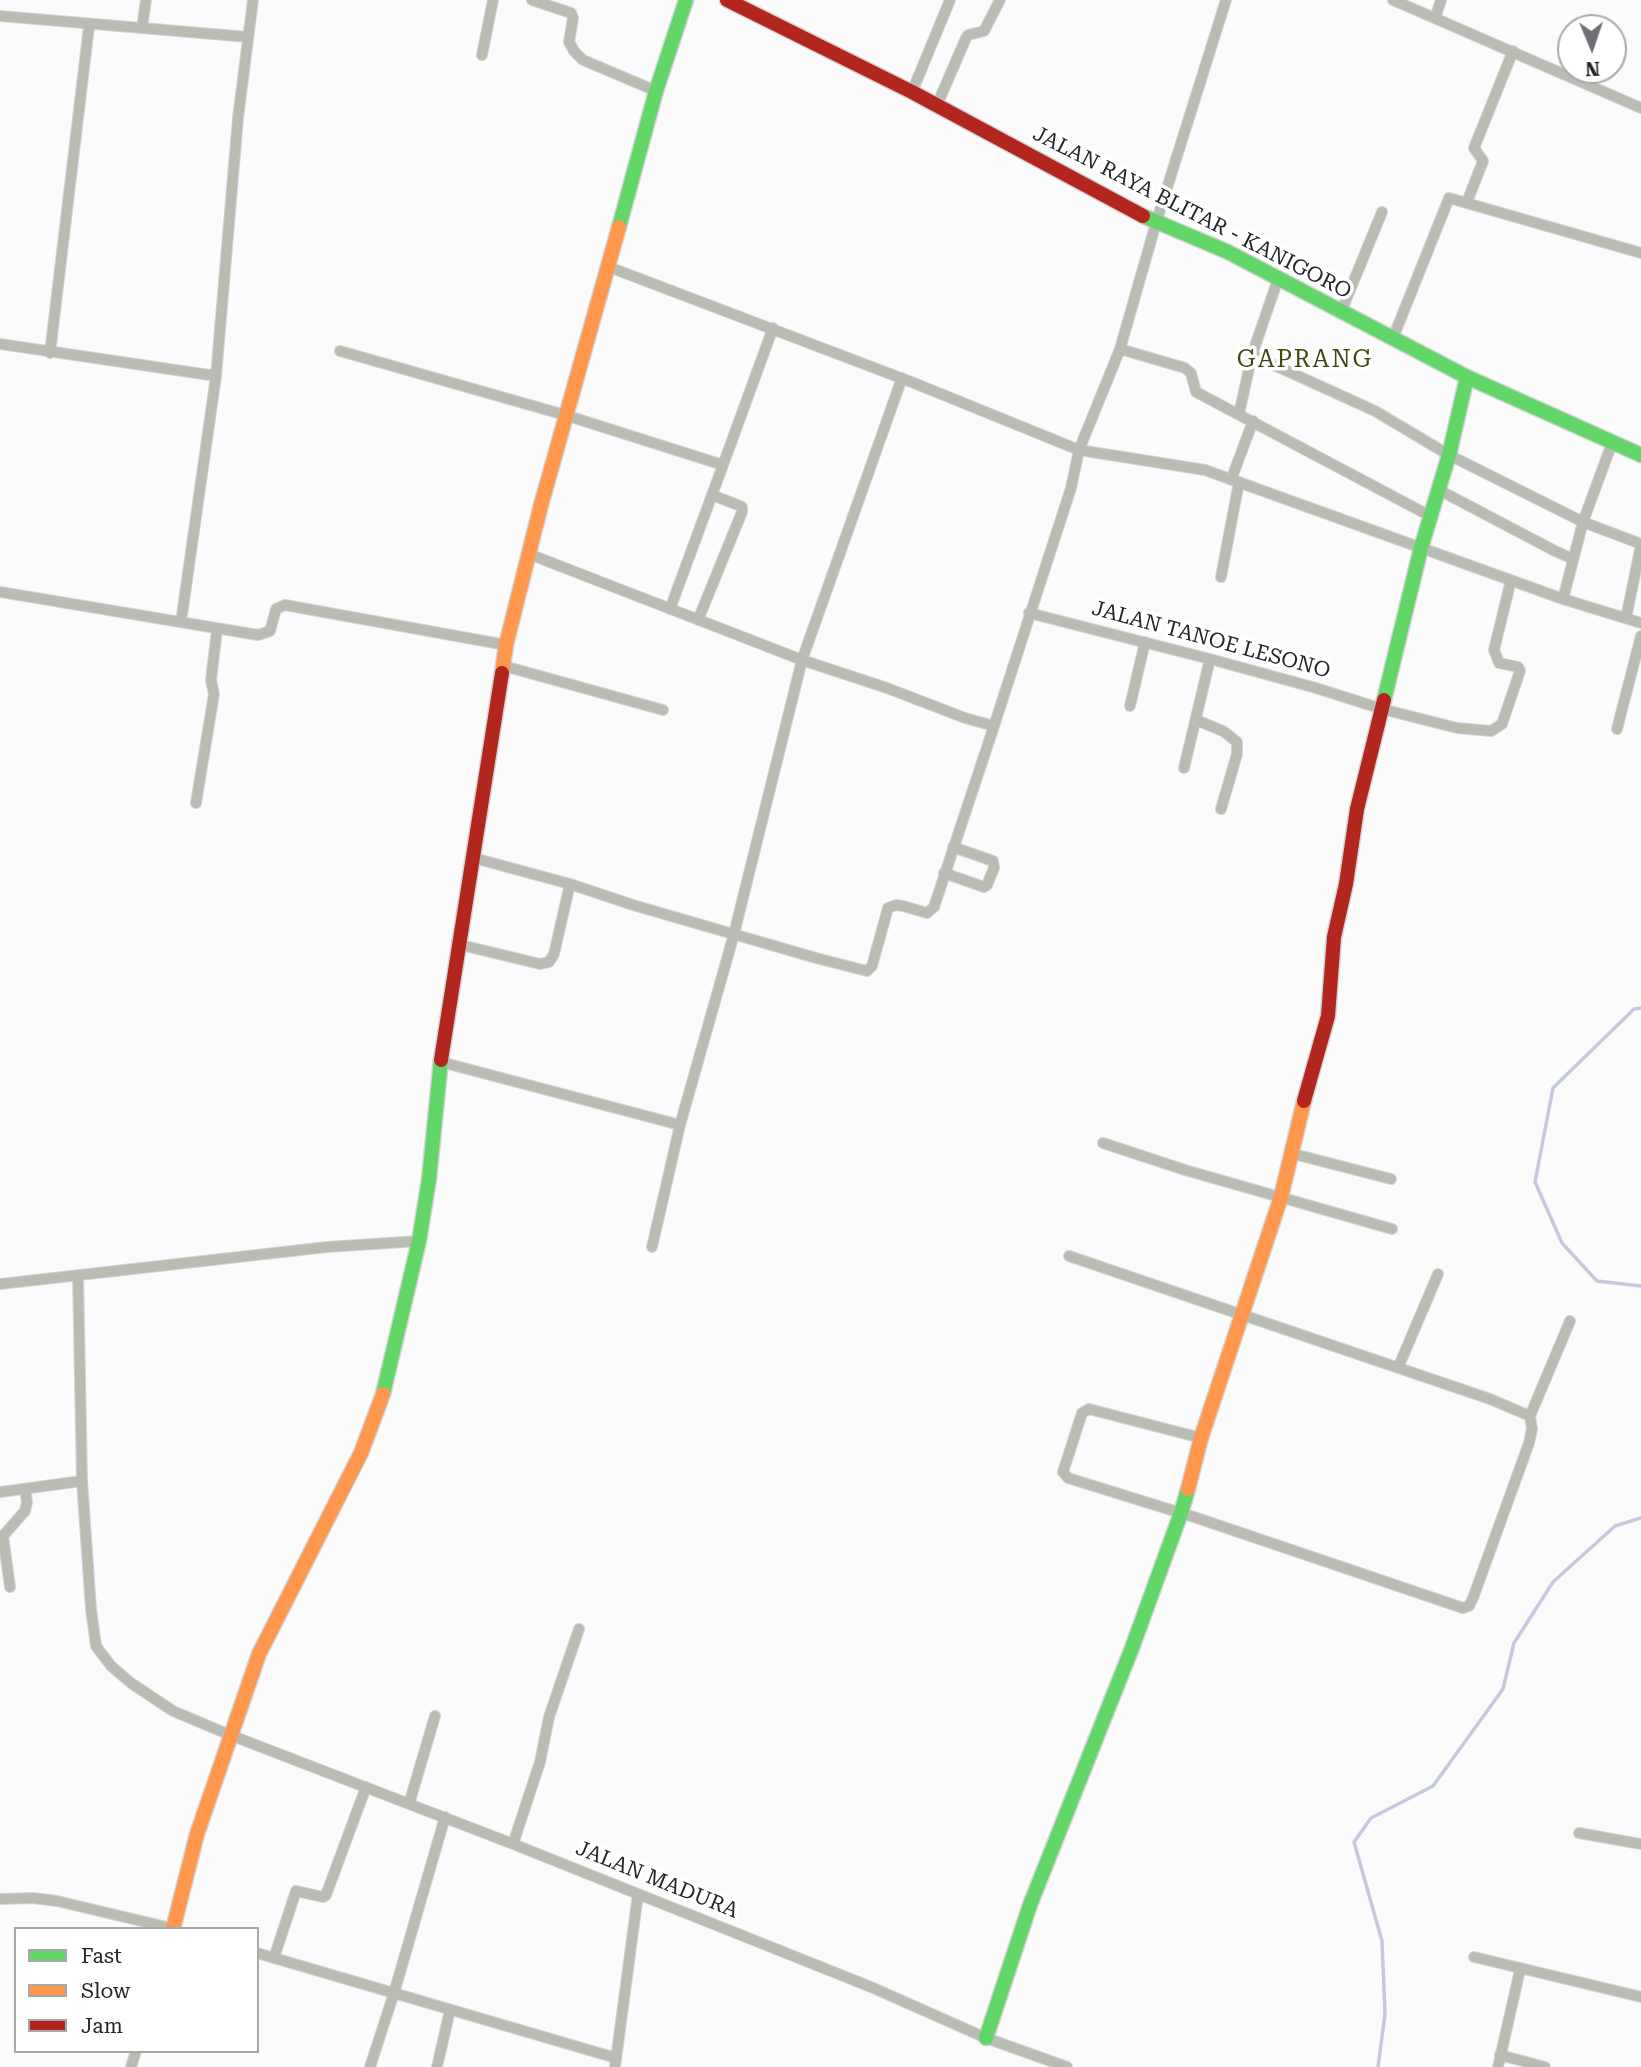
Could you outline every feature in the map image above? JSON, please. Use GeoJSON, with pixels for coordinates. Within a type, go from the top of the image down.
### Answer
{"type":"FeatureCollection","features":[{"type":"Feature","properties":{"kind":"street"},"geometry":{"type":"LineString","coordinates":[[142,28],[146,0]]}},
{"type":"Feature","properties":{"kind":"street"},"geometry":{"type":"LineString","coordinates":[[181,622],[216,376],[238,118],[253,0]]}},
{"type":"Feature","properties":{"kind":"street"},"geometry":{"type":"LineString","coordinates":[[482,55],[493,0]]}},
{"type":"Feature","properties":{"kind":"street"},"geometry":{"type":"LineString","coordinates":[[532,0],[571,13],[573,18],[569,42],[583,60],[656,91]]}},
{"type":"Feature","properties":{"kind":"street"},"geometry":{"type":"LineString","coordinates":[[174,1927],[197,1834],[259,1654],[361,1453],[385,1387],[419,1241],[429,1179],[441,1062],[506,645],[565,415],[609,267],[656,91],[687,0]]}},
{"type":"Feature","properties":{"kind":"street","name":"JALAN RAYA BLITAR - KANIGORO"},"geometry":{"type":"LineString","coordinates":[[727,0],[912,92],[1156,223],[1228,252],[1467,377],[1641,455]]}},
{"type":"Feature","properties":{"kind":"street"},"geometry":{"type":"LineString","coordinates":[[912,92],[950,0]]}},
{"type":"Feature","properties":{"kind":"street"},"geometry":{"type":"LineString","coordinates":[[937,106],[966,38],[984,31],[1000,0]]}},
{"type":"Feature","properties":{"kind":"street"},"geometry":{"type":"LineString","coordinates":[[474,858],[867,971],[872,966],[888,908],[896,905],[931,912],[1071,488],[1079,450],[1121,349],[1156,223],[1226,0]]}},
{"type":"Feature","properties":{"kind":"street"},"geometry":{"type":"LineString","coordinates":[[1393,0],[1641,108]]}},
{"type":"Feature","properties":{"kind":"street"},"geometry":{"type":"LineString","coordinates":[[1436,18],[1441,0]]}},
{"type":"Feature","properties":{"kind":"street"},"geometry":{"type":"LineString","coordinates":[[0,16],[89,26],[248,37]]}},
{"type":"Feature","properties":{"kind":"street"},"geometry":{"type":"LineString","coordinates":[[50,353],[89,26]]}},
{"type":"Feature","properties":{"kind":"street"},"geometry":{"type":"LineString","coordinates":[[1467,202],[1483,161],[1474,148],[1513,51]]}},
{"type":"Feature","properties":{"kind":"street"},"geometry":{"type":"LineString","coordinates":[[1393,338],[1447,200],[1452,198],[1641,253]]}},
{"type":"Feature","properties":{"kind":"street"},"geometry":{"type":"LineString","coordinates":[[1341,312],[1382,212]]}},
{"type":"Feature","properties":{"kind":"street"},"geometry":{"type":"LineString","coordinates":[[609,267],[902,378],[1079,450],[1205,470],[1563,599],[1641,624]]}},
{"type":"Feature","properties":{"kind":"street"},"geometry":{"type":"LineString","coordinates":[[1239,414],[1252,355],[1278,279]]}},
{"type":"Feature","properties":{"kind":"street"},"geometry":{"type":"LineString","coordinates":[[670,608],[773,328]]}},
{"type":"Feature","properties":{"kind":"street"},"geometry":{"type":"LineString","coordinates":[[0,344],[216,376]]}},
{"type":"Feature","properties":{"kind":"street"},"geometry":{"type":"LineString","coordinates":[[1121,349],[1185,368],[1191,373],[1194,391],[1432,517]]}},
{"type":"Feature","properties":{"kind":"street"},"geometry":{"type":"LineString","coordinates":[[340,351],[565,415],[723,465]]}},
{"type":"Feature","properties":{"kind":"street"},"geometry":{"type":"LineString","coordinates":[[1252,355],[1375,411],[1449,455],[1583,522],[1641,544],[1626,618]]}},
{"type":"Feature","properties":{"kind":"street"},"geometry":{"type":"LineString","coordinates":[[986,2038],[1035,1892],[1132,1648],[1181,1513],[1201,1438],[1281,1197],[1290,1153],[1328,1016],[1334,937],[1346,884],[1357,808],[1421,548],[1449,455],[1467,377]]}},
{"type":"Feature","properties":{"kind":"street"},"geometry":{"type":"LineString","coordinates":[[652,1247],[680,1125],[734,934],[802,660],[902,378]]}},
{"type":"Feature","properties":{"kind":"street"},"geometry":{"type":"LineString","coordinates":[[1221,578],[1235,481],[1253,421]]}},
{"type":"Feature","properties":{"kind":"street"},"geometry":{"type":"LineString","coordinates":[[1563,599],[1583,522],[1612,443]]}},
{"type":"Feature","properties":{"kind":"street"},"geometry":{"type":"LineString","coordinates":[[1439,489],[1573,559]]}},
{"type":"Feature","properties":{"kind":"street"},"geometry":{"type":"LineString","coordinates":[[698,620],[742,512],[742,507],[712,495]]}},
{"type":"Feature","properties":{"kind":"street"},"geometry":{"type":"LineString","coordinates":[[529,554],[802,660],[993,726]]}},
{"type":"Feature","properties":{"kind":"street","name":"JALAN TANOE LESONO"},"geometry":{"type":"LineString","coordinates":[[1029,613],[1210,659],[1382,709],[1457,728],[1490,731],[1502,724],[1520,671],[1518,667],[1499,663],[1494,650],[1511,580]]}},
{"type":"Feature","properties":{"kind":"street"},"geometry":{"type":"LineString","coordinates":[[0,592],[258,635],[266,634],[272,629],[276,609],[285,605],[506,645]]}},
{"type":"Feature","properties":{"kind":"street"},"geometry":{"type":"LineString","coordinates":[[196,803],[214,694],[211,680],[217,629]]}},
{"type":"Feature","properties":{"kind":"street"},"geometry":{"type":"LineString","coordinates":[[1617,729],[1641,636]]}},
{"type":"Feature","properties":{"kind":"street"},"geometry":{"type":"LineString","coordinates":[[1130,706],[1145,642]]}},
{"type":"Feature","properties":{"kind":"street"},"geometry":{"type":"LineString","coordinates":[[1184,768],[1210,659]]}},
{"type":"Feature","properties":{"kind":"street"},"geometry":{"type":"LineString","coordinates":[[504,666],[663,710]]}},
{"type":"Feature","properties":{"kind":"street"},"geometry":{"type":"LineString","coordinates":[[1196,720],[1223,731],[1237,742],[1237,754],[1221,809]]}},
{"type":"Feature","properties":{"kind":"street"},"geometry":{"type":"LineString","coordinates":[[944,873],[984,887],[994,868],[993,861],[953,847]]}},
{"type":"Feature","properties":{"kind":"street"},"geometry":{"type":"LineString","coordinates":[[461,945],[540,964],[547,963],[554,954],[570,884]]}},
{"type":"Feature","properties":{"kind":"street"},"geometry":{"type":"LineString","coordinates":[[441,1062],[680,1125]]}},
{"type":"Feature","properties":{"kind":"street"},"geometry":{"type":"LineString","coordinates":[[1103,1143],[1185,1170],[1392,1229]]}},
{"type":"Feature","properties":{"kind":"street"},"geometry":{"type":"LineString","coordinates":[[1290,1153],[1391,1179]]}},
{"type":"Feature","properties":{"kind":"street"},"geometry":{"type":"LineString","coordinates":[[0,1284],[314,1248],[419,1241]]}},
{"type":"Feature","properties":{"kind":"street"},"geometry":{"type":"LineString","coordinates":[[1069,1256],[1490,1399],[1530,1416]]}},
{"type":"Feature","properties":{"kind":"street"},"geometry":{"type":"LineString","coordinates":[[1398,1368],[1438,1273]]}},
{"type":"Feature","properties":{"kind":"street","name":"JALAN MADURA"},"geometry":{"type":"LineString","coordinates":[[78,1275],[82,1481],[91,1609],[96,1646],[111,1666],[131,1684],[173,1711],[230,1735],[445,1817],[871,1987],[986,2038],[1067,2067]]}},
{"type":"Feature","properties":{"kind":"street"},"geometry":{"type":"LineString","coordinates":[[1201,1438],[1089,1409],[1082,1413],[1064,1469],[1068,1478],[1463,1608],[1469,1605],[1473,1598],[1529,1443],[1532,1429],[1530,1416],[1570,1321]]}},
{"type":"Feature","properties":{"kind":"street"},"geometry":{"type":"LineString","coordinates":[[0,1492],[82,1481]]}},
{"type":"Feature","properties":{"kind":"street"},"geometry":{"type":"LineString","coordinates":[[10,1587],[3,1539],[8,1529],[23,1514],[27,1502],[25,1489]]}},
{"type":"Feature","properties":{"kind":"street"},"geometry":{"type":"LineString","coordinates":[[513,1844],[579,1629]]}},
{"type":"Feature","properties":{"kind":"street"},"geometry":{"type":"LineString","coordinates":[[409,1804],[435,1716]]}},
{"type":"Feature","properties":{"kind":"street"},"geometry":{"type":"LineString","coordinates":[[274,1958],[296,1891],[323,1897],[326,1895],[366,1787]]}},
{"type":"Feature","properties":{"kind":"street"},"geometry":{"type":"LineString","coordinates":[[370,2067],[445,1817]]}},
{"type":"Feature","properties":{"kind":"street"},"geometry":{"type":"LineString","coordinates":[[1579,1833],[1641,1844]]}},
{"type":"Feature","properties":{"kind":"street"},"geometry":{"type":"LineString","coordinates":[[259,1954],[450,2010],[615,2063],[638,1894]]}},
{"type":"Feature","properties":{"kind":"street"},"geometry":{"type":"LineString","coordinates":[[0,1899],[33,1898],[57,1901],[166,1927]]}},
{"type":"Feature","properties":{"kind":"street"},"geometry":{"type":"LineString","coordinates":[[1474,1957],[1641,1997]]}},
{"type":"Feature","properties":{"kind":"street"},"geometry":{"type":"LineString","coordinates":[[1498,2067],[1520,1970]]}},
{"type":"Feature","properties":{"kind":"street"},"geometry":{"type":"LineString","coordinates":[[437,2067],[450,2010]]}},
{"type":"Feature","properties":{"kind":"street"},"geometry":{"type":"LineString","coordinates":[[1500,2055],[1545,2067]]}},
{"type":"Feature","properties":{"kind":"waterway"},"geometry":{"type":"LineString","coordinates":[[1641,1008],[1634,1009],[1553,1088],[1535,1182],[1562,1243],[1597,1281],[1641,1286]]}},
{"type":"Feature","properties":{"kind":"waterway"},"geometry":{"type":"LineString","coordinates":[[1378,2067],[1385,2014],[1382,1941],[1354,1842],[1371,1818],[1433,1786],[1503,1689],[1514,1643],[1553,1582],[1615,1526],[1641,1518]]}},
{"type":"Feature","properties":{"kind":"traffic: fast"},"geometry":{"type":"LineString","coordinates":[[619,227],[656,91],[686,0]]}},
{"type":"Feature","properties":{"kind":"traffic: fast"},"geometry":{"type":"LineString","coordinates":[[1143,216],[1228,252],[1467,377],[1641,455]]}},
{"type":"Feature","properties":{"kind":"traffic: fast"},"geometry":{"type":"LineString","coordinates":[[1384,700],[1467,377]]}},
{"type":"Feature","properties":{"kind":"traffic: fast"},"geometry":{"type":"LineString","coordinates":[[383,1394],[419,1241],[429,1179],[441,1060]]}},
{"type":"Feature","properties":{"kind":"traffic: fast"},"geometry":{"type":"LineString","coordinates":[[986,2038],[1030,1905],[1132,1648],[1188,1489]]}},
{"type":"Feature","properties":{"kind":"traffic: slow"},"geometry":{"type":"LineString","coordinates":[[502,673],[506,645],[541,505],[619,227]]}},
{"type":"Feature","properties":{"kind":"traffic: slow"},"geometry":{"type":"LineString","coordinates":[[1188,1489],[1201,1438],[1281,1197],[1304,1101]]}},
{"type":"Feature","properties":{"kind":"traffic: slow"},"geometry":{"type":"LineString","coordinates":[[174,1927],[197,1834],[259,1654],[361,1453],[383,1394]]}},
{"type":"Feature","properties":{"kind":"traffic: jam"},"geometry":{"type":"LineString","coordinates":[[727,0],[912,92],[1143,216]]}},
{"type":"Feature","properties":{"kind":"traffic: jam"},"geometry":{"type":"LineString","coordinates":[[441,1060],[502,673]]}},
{"type":"Feature","properties":{"kind":"traffic: jam"},"geometry":{"type":"LineString","coordinates":[[1304,1101],[1328,1016],[1334,937],[1346,884],[1357,809],[1384,700]]}},
{"type":"Feature","properties":{"kind":"district","name":"GAPRANG"},"geometry":{"type":"Point","coordinates":[1305,360]}}]}
